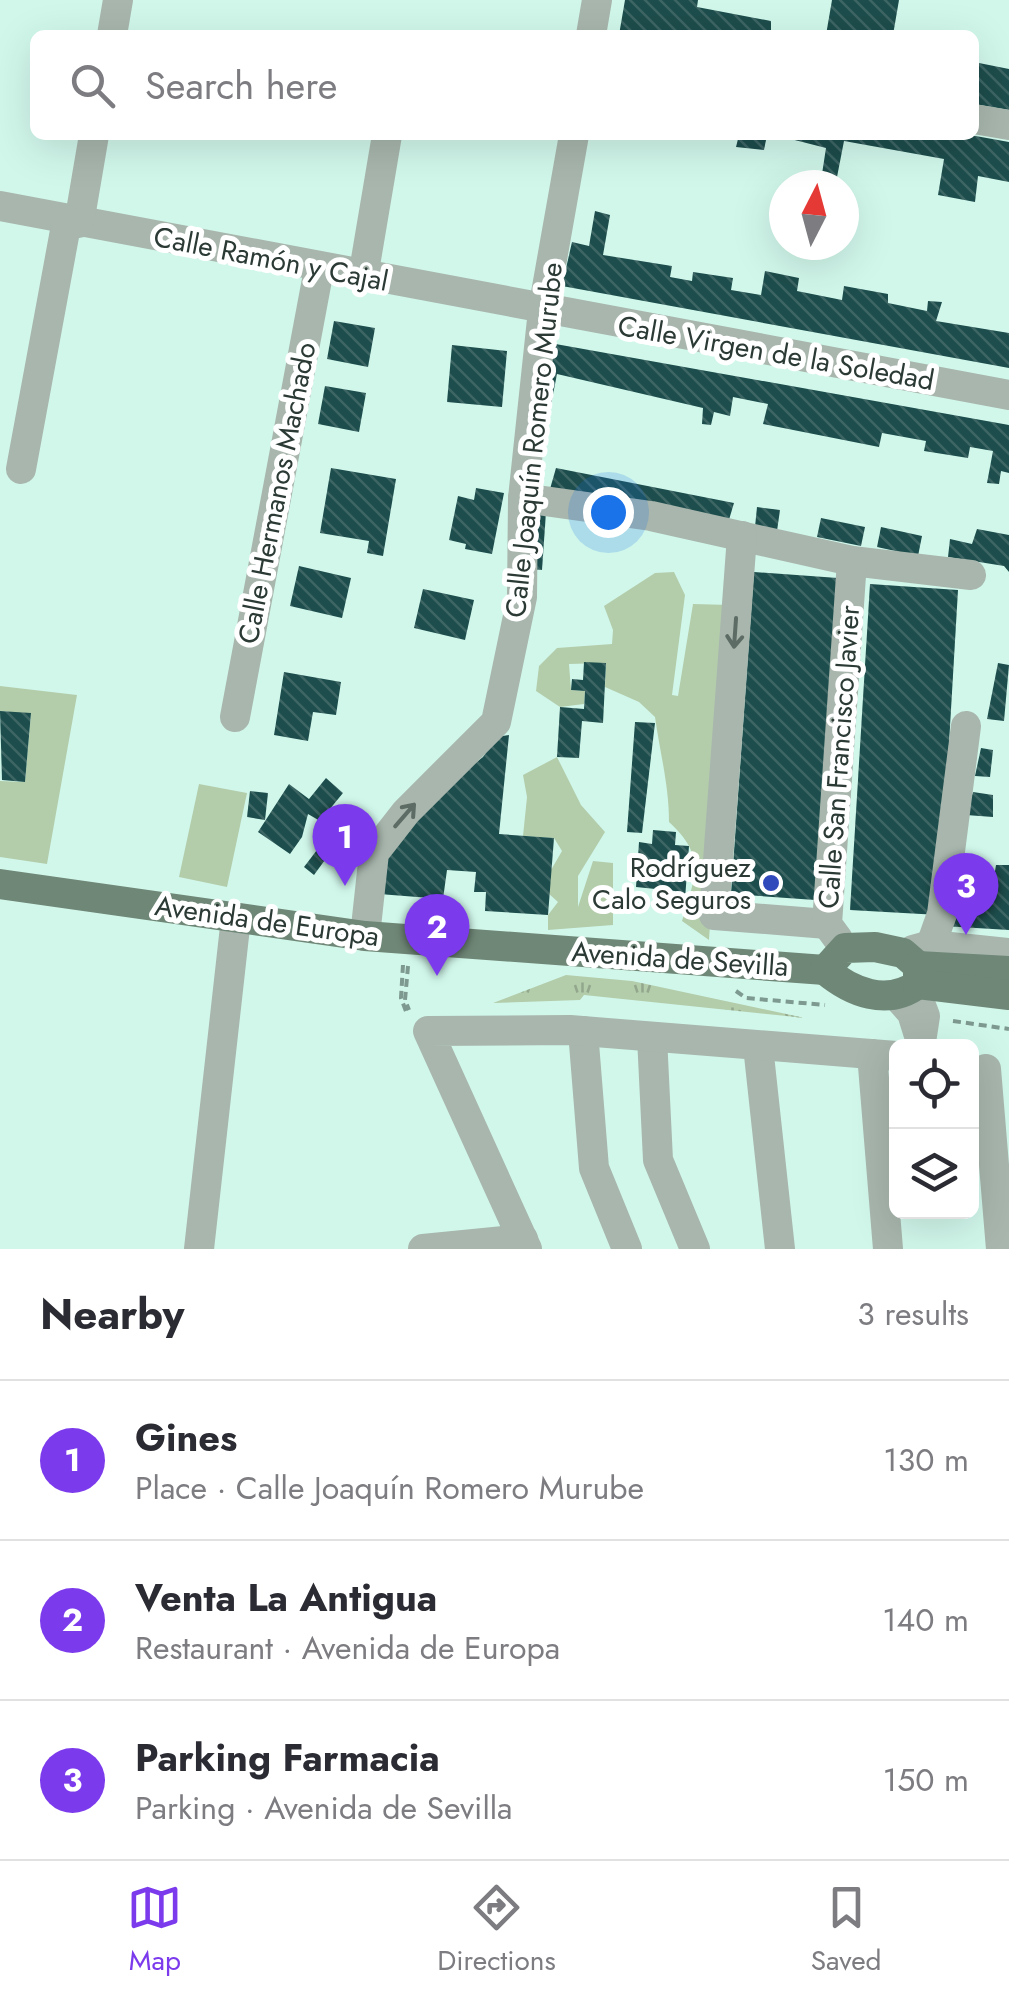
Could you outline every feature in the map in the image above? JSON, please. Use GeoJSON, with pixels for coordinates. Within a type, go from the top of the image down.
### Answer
{"type":"FeatureCollection","features":[{"type":"Feature","properties":{"kind":"main road","name":"Avenida de Europa"},"geometry":{"type":"LineString","coordinates":[[0,884],[365,936],[534,948]]}},
{"type":"Feature","properties":{"kind":"main road","name":"Avenida de Sevilla"},"geometry":{"type":"LineString","coordinates":[[534,948],[876,946],[913,972]]}},
{"type":"Feature","properties":{"kind":"main road"},"geometry":{"type":"LineString","coordinates":[[832,947],[848,989],[913,972],[1009,971]]}},
{"type":"Feature","properties":{"kind":"main road"},"geometry":{"type":"LineString","coordinates":[[913,972],[1009,995]]}},
{"type":"Feature","properties":{"kind":"street"},"geometry":{"type":"LineString","coordinates":[[113,30],[118,0]]}},
{"type":"Feature","properties":{"kind":"street"},"geometry":{"type":"LineString","coordinates":[[592,30],[597,0]]}},
{"type":"Feature","properties":{"kind":"street"},"geometry":{"type":"LineString","coordinates":[[979,120],[1009,125]]}},
{"type":"Feature","properties":{"kind":"street"},"geometry":{"type":"LineString","coordinates":[[21,469],[93,140]]}},
{"type":"Feature","properties":{"kind":"street"},"geometry":{"type":"LineString","coordinates":[[362,277],[386,140]]}},
{"type":"Feature","properties":{"kind":"street","name":"Calle Joaquín Romero Murube"},"geometry":{"type":"LineString","coordinates":[[365,936],[374,853],[406,812],[496,722],[522,598],[523,498],[543,310],[573,140]]}},
{"type":"Feature","properties":{"kind":"street","name":"Calle Ramón y Cajal"},"geometry":{"type":"LineString","coordinates":[[0,206],[543,310]]}},
{"type":"Feature","properties":{"kind":"street","name":"Calle Hermanos Machado"},"geometry":{"type":"LineString","coordinates":[[235,717],[319,269]]}},
{"type":"Feature","properties":{"kind":"street","name":"Calle Virgen de la Soledad"},"geometry":{"type":"LineString","coordinates":[[543,310],[1009,395]]}},
{"type":"Feature","properties":{"kind":"street"},"geometry":{"type":"LineString","coordinates":[[523,498],[651,516],[852,561],[971,575]]}},
{"type":"Feature","properties":{"kind":"street"},"geometry":{"type":"LineString","coordinates":[[742,536],[714,916],[832,947]]}},
{"type":"Feature","properties":{"kind":"street","name":"Calle San Francisco Javier"},"geometry":{"type":"LineString","coordinates":[[832,947],[852,561]]}},
{"type":"Feature","properties":{"kind":"street"},"geometry":{"type":"LineString","coordinates":[[906,1039],[912,1013],[913,972],[942,914],[966,726]]}},
{"type":"Feature","properties":{"kind":"street"},"geometry":{"type":"LineString","coordinates":[[199,1249],[236,918]]}},
{"type":"Feature","properties":{"kind":"street"},"geometry":{"type":"LineString","coordinates":[[913,972],[1009,953]]}},
{"type":"Feature","properties":{"kind":"street"},"geometry":{"type":"LineString","coordinates":[[423,1249],[525,1244],[428,1031],[582,1031],[758,1046],[889,1049]]}},
{"type":"Feature","properties":{"kind":"street"},"geometry":{"type":"LineString","coordinates":[[582,1031],[594,1168],[628,1249]]}},
{"type":"Feature","properties":{"kind":"street"},"geometry":{"type":"LineString","coordinates":[[652,1036],[658,1160],[696,1249]]}},
{"type":"Feature","properties":{"kind":"street"},"geometry":{"type":"LineString","coordinates":[[758,1046],[780,1249]]}},
{"type":"Feature","properties":{"kind":"street"},"geometry":{"type":"LineString","coordinates":[[989,1070],[1000,1249]]}},
{"type":"Feature","properties":{"kind":"street"},"geometry":{"type":"LineString","coordinates":[[888,1249],[897,1129]]}},
{"type":"Feature","properties":{"kind":"path"},"geometry":{"type":"LineString","coordinates":[[407,939],[405,1000],[414,1024],[428,1031]]}},
{"type":"Feature","properties":{"kind":"green space"},"geometry":{"type":"Polygon","coordinates":[[[674,572],[685,595],[672,695],[678,696],[693,604],[731,605],[709,940],[682,921],[695,868],[689,846],[669,822],[655,717],[639,702],[605,687],[606,663],[569,664],[571,690],[585,691],[584,704],[560,707],[536,691],[539,666],[557,648],[612,644],[613,630],[604,606],[655,573],[674,572]]]}},
{"type":"Feature","properties":{"kind":"green space"},"geometry":{"type":"Polygon","coordinates":[[[0,686],[77,695],[47,864],[0,857],[0,781],[25,782],[31,714],[0,711],[0,686]]]}},
{"type":"Feature","properties":{"kind":"green space"},"geometry":{"type":"Polygon","coordinates":[[[557,757],[581,805],[605,832],[578,876],[578,907],[593,861],[613,863],[613,925],[548,930],[548,915],[558,902],[548,893],[551,870],[562,851],[554,838],[523,836],[527,797],[523,775],[557,757]]]}},
{"type":"Feature","properties":{"kind":"green space"},"geometry":{"type":"Polygon","coordinates":[[[199,784],[247,793],[227,887],[179,877],[199,784]]]}},
{"type":"Feature","properties":{"kind":"green space"},"geometry":{"type":"Polygon","coordinates":[[[566,975],[632,981],[805,1018],[584,995],[580,1000],[493,1003],[566,975]]]}},
{"type":"Feature","properties":{"kind":"building"},"geometry":{"type":"Polygon","coordinates":[[[625,0],[698,0],[697,7],[771,21],[771,30],[620,30],[625,0]]]}},
{"type":"Feature","properties":{"kind":"building"},"geometry":{"type":"Polygon","coordinates":[[[832,0],[899,0],[894,30],[827,30],[832,0]]]}},
{"type":"Feature","properties":{"kind":"building"},"geometry":{"type":"Polygon","coordinates":[[[979,63],[1009,69],[1009,110],[979,105],[979,63]]]}},
{"type":"Feature","properties":{"kind":"building"},"geometry":{"type":"Polygon","coordinates":[[[979,137],[1009,142],[1009,182],[978,176],[975,202],[938,195],[944,159],[844,141],[838,170],[823,170],[826,148],[795,140],[979,140],[979,137]]]}},
{"type":"Feature","properties":{"kind":"building"},"geometry":{"type":"Polygon","coordinates":[[[738,140],[766,140],[764,150],[736,147],[738,140]]]}},
{"type":"Feature","properties":{"kind":"building"},"geometry":{"type":"Polygon","coordinates":[[[595,211],[610,215],[603,255],[672,266],[670,277],[692,281],[693,272],[733,278],[731,290],[761,295],[765,271],[799,278],[797,291],[842,300],[844,286],[888,294],[888,303],[927,311],[928,301],[942,302],[936,321],[1009,333],[1009,368],[562,286],[572,242],[589,246],[595,211]]]}},
{"type":"Feature","properties":{"kind":"building"},"geometry":{"type":"Polygon","coordinates":[[[334,321],[375,328],[368,367],[327,359],[334,321]]]}},
{"type":"Feature","properties":{"kind":"building"},"geometry":{"type":"Polygon","coordinates":[[[550,343],[1009,425],[1009,473],[1001,471],[999,484],[987,483],[993,451],[970,447],[968,458],[924,451],[926,441],[882,433],[879,447],[763,424],[768,404],[733,397],[730,416],[714,412],[711,425],[702,424],[703,408],[557,374],[550,410],[541,407],[550,343]]]}},
{"type":"Feature","properties":{"kind":"building"},"geometry":{"type":"Polygon","coordinates":[[[452,345],[507,351],[502,407],[447,402],[452,345]]]}},
{"type":"Feature","properties":{"kind":"building"},"geometry":{"type":"Polygon","coordinates":[[[325,386],[366,393],[359,432],[318,424],[325,386]]]}},
{"type":"Feature","properties":{"kind":"building"},"geometry":{"type":"Polygon","coordinates":[[[331,468],[396,479],[383,556],[367,553],[369,541],[320,533],[331,468]]]}},
{"type":"Feature","properties":{"kind":"building"},"geometry":{"type":"Polygon","coordinates":[[[556,468],[734,503],[728,523],[550,489],[556,468]]]}},
{"type":"Feature","properties":{"kind":"building"},"geometry":{"type":"Polygon","coordinates":[[[476,488],[504,493],[492,554],[465,549],[466,544],[449,540],[458,496],[474,500],[476,488]]]}},
{"type":"Feature","properties":{"kind":"building"},"geometry":{"type":"Polygon","coordinates":[[[757,507],[780,510],[777,531],[755,527],[757,507]]]}},
{"type":"Feature","properties":{"kind":"building"},"geometry":{"type":"Polygon","coordinates":[[[532,510],[546,512],[542,570],[528,569],[532,510]]]}},
{"type":"Feature","properties":{"kind":"building"},"geometry":{"type":"Polygon","coordinates":[[[821,518],[865,527],[861,546],[817,537],[821,518]]]}},
{"type":"Feature","properties":{"kind":"building"},"geometry":{"type":"Polygon","coordinates":[[[881,527],[922,536],[918,556],[877,547],[881,527]]]}},
{"type":"Feature","properties":{"kind":"building"},"geometry":{"type":"Polygon","coordinates":[[[977,529],[1009,535],[1009,572],[1004,566],[948,557],[950,539],[972,544],[977,529]]]}},
{"type":"Feature","properties":{"kind":"building"},"geometry":{"type":"Polygon","coordinates":[[[299,566],[351,578],[342,618],[290,606],[299,566]]]}},
{"type":"Feature","properties":{"kind":"building"},"geometry":{"type":"Polygon","coordinates":[[[754,572],[838,578],[815,900],[731,894],[754,572]]]}},
{"type":"Feature","properties":{"kind":"building"},"geometry":{"type":"Polygon","coordinates":[[[870,584],[958,590],[939,915],[850,910],[870,584]]]}},
{"type":"Feature","properties":{"kind":"building"},"geometry":{"type":"Polygon","coordinates":[[[423,589],[474,600],[465,640],[414,628],[423,589]]]}},
{"type":"Feature","properties":{"kind":"building"},"geometry":{"type":"Polygon","coordinates":[[[584,662],[606,663],[603,723],[582,721],[579,758],[557,757],[560,707],[584,709],[585,691],[571,690],[572,679],[583,680],[584,662]]]}},
{"type":"Feature","properties":{"kind":"building"},"geometry":{"type":"Polygon","coordinates":[[[998,663],[1009,665],[1004,721],[987,719],[998,663]]]}},
{"type":"Feature","properties":{"kind":"building"},"geometry":{"type":"Polygon","coordinates":[[[284,672],[341,682],[336,715],[313,712],[308,741],[274,735],[284,672]]]}},
{"type":"Feature","properties":{"kind":"building"},"geometry":{"type":"Polygon","coordinates":[[[0,711],[31,713],[25,782],[2,780],[0,711]]]}},
{"type":"Feature","properties":{"kind":"building"},"geometry":{"type":"Polygon","coordinates":[[[635,722],[655,723],[642,833],[627,832],[635,722]]]}},
{"type":"Feature","properties":{"kind":"building"},"geometry":{"type":"Polygon","coordinates":[[[509,735],[499,834],[554,838],[548,915],[485,911],[486,892],[474,892],[476,872],[447,870],[443,899],[379,894],[382,856],[446,786],[483,757],[496,737],[509,735]]]}},
{"type":"Feature","properties":{"kind":"building"},"geometry":{"type":"Polygon","coordinates":[[[981,748],[993,750],[990,777],[975,776],[981,748]]]}},
{"type":"Feature","properties":{"kind":"building"},"geometry":{"type":"Polygon","coordinates":[[[326,778],[343,793],[320,821],[308,814],[302,837],[290,854],[258,832],[289,784],[309,799],[326,778]]]}},
{"type":"Feature","properties":{"kind":"building"},"geometry":{"type":"Polygon","coordinates":[[[250,791],[268,793],[265,820],[247,817],[250,791]]]}},
{"type":"Feature","properties":{"kind":"building"},"geometry":{"type":"Polygon","coordinates":[[[973,792],[993,795],[993,817],[966,815],[973,792]]]}},
{"type":"Feature","properties":{"kind":"building"},"geometry":{"type":"Polygon","coordinates":[[[653,830],[676,832],[675,845],[689,846],[685,899],[674,899],[675,891],[636,887],[639,842],[652,844],[653,830]]]}},
{"type":"Feature","properties":{"kind":"building"},"geometry":{"type":"Polygon","coordinates":[[[320,846],[330,853],[314,875],[304,867],[320,846]]]}},
{"type":"Feature","properties":{"kind":"building"},"geometry":{"type":"Polygon","coordinates":[[[996,865],[1009,865],[1009,930],[943,926],[955,872],[971,873],[968,901],[975,902],[977,877],[994,877],[996,865]]]}},
{"type":"Feature","properties":{"kind":"place","name":"Rodríguez Calo Seguros"},"geometry":{"type":"Point","coordinates":[771,883]}},
{"type":"Feature","properties":{"kind":"place","name":"Gines"},"geometry":{"type":"Point","coordinates":[345,886]}},
{"type":"Feature","properties":{"kind":"place","name":"Parking Farmacia"},"geometry":{"type":"Point","coordinates":[966,935]}},
{"type":"Feature","properties":{"kind":"place","name":"Venta La Antigua"},"geometry":{"type":"Point","coordinates":[437,976]}}]}
